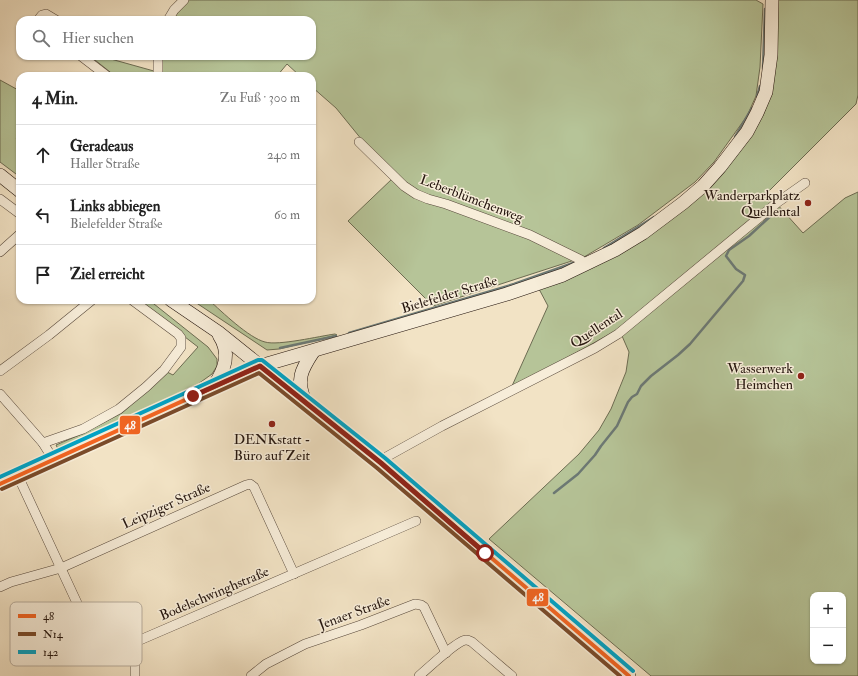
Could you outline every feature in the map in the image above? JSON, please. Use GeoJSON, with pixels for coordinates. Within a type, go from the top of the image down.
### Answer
{"type":"FeatureCollection","features":[{"type":"Feature","properties":{"kind":"main road","name":"Bielefelder Straße"},"geometry":{"type":"LineString","coordinates":[[0,484],[260,366],[313,352],[507,294],[563,275],[615,250],[642,233],[683,203],[720,167],[748,132],[762,102],[768,79],[771,55],[772,0]]}},
{"type":"Feature","properties":{"kind":"main road"},"geometry":{"type":"LineString","coordinates":[[0,175],[16,187]]}},
{"type":"Feature","properties":{"kind":"main road"},"geometry":{"type":"LineString","coordinates":[[177,304],[218,332],[381,463],[629,676]]}},
{"type":"Feature","properties":{"kind":"main road"},"geometry":{"type":"LineString","coordinates":[[214,386],[222,374],[226,358],[223,340],[218,332]]}},
{"type":"Feature","properties":{"kind":"main road"},"geometry":{"type":"LineString","coordinates":[[305,402],[300,391],[300,376],[304,365],[313,352]]}},
{"type":"Feature","properties":{"kind":"street"},"geometry":{"type":"LineString","coordinates":[[170,16],[184,0]]}},
{"type":"Feature","properties":{"kind":"street"},"geometry":{"type":"LineString","coordinates":[[86,60],[102,72]]}},
{"type":"Feature","properties":{"kind":"street"},"geometry":{"type":"LineString","coordinates":[[158,60],[158,72]]}},
{"type":"Feature","properties":{"kind":"street","name":"Leberblümchenweg"},"geometry":{"type":"LineString","coordinates":[[359,142],[404,186],[416,194],[530,235],[581,260],[585,265]]}},
{"type":"Feature","properties":{"kind":"street","name":"Quellental"},"geometry":{"type":"LineString","coordinates":[[381,463],[388,456],[442,426],[582,355],[618,334],[778,202],[805,183]]}},
{"type":"Feature","properties":{"kind":"street"},"geometry":{"type":"LineString","coordinates":[[0,199],[16,211]]}},
{"type":"Feature","properties":{"kind":"street"},"geometry":{"type":"LineString","coordinates":[[0,252],[16,238]]}},
{"type":"Feature","properties":{"kind":"street"},"geometry":{"type":"LineString","coordinates":[[0,372],[50,335],[87,304]]}},
{"type":"Feature","properties":{"kind":"street"},"geometry":{"type":"LineString","coordinates":[[43,444],[82,429],[119,409],[164,370],[181,348],[181,338],[178,334],[137,304]]}},
{"type":"Feature","properties":{"kind":"street"},"geometry":{"type":"LineString","coordinates":[[0,394],[43,444],[53,459]]}},
{"type":"Feature","properties":{"kind":"street","name":"Bodelschwinghstraße"},"geometry":{"type":"LineString","coordinates":[[18,476],[77,602]]}},
{"type":"Feature","properties":{"kind":"street","name":"Leipziger Straße"},"geometry":{"type":"LineString","coordinates":[[0,586],[61,568],[250,484],[254,487],[294,574]]}},
{"type":"Feature","properties":{"kind":"street","name":"Bodelschwinghstraße"},"geometry":{"type":"LineString","coordinates":[[142,639],[416,521]]}},
{"type":"Feature","properties":{"kind":"street","name":"Jenaer Straße"},"geometry":{"type":"LineString","coordinates":[[251,676],[266,664],[305,644],[361,626],[415,604],[424,607],[446,652]]}},
{"type":"Feature","properties":{"kind":"street"},"geometry":{"type":"LineString","coordinates":[[419,676],[446,652],[460,642],[466,640],[472,642],[512,676]]}},
{"type":"Feature","properties":{"kind":"street"},"geometry":{"type":"LineString","coordinates":[[136,666],[136,676]]}},
{"type":"Feature","properties":{"kind":"green space"},"geometry":{"type":"Polygon","coordinates":[[[189,0],[756,0],[763,4],[760,67],[756,96],[747,116],[714,162],[695,182],[638,225],[584,257],[433,306],[348,221],[393,178],[336,108],[316,90],[316,72],[296,72],[287,64],[280,72],[161,72],[161,60],[316,60],[316,16],[175,16],[181,7],[189,0]]]}},
{"type":"Feature","properties":{"kind":"green space"},"geometry":{"type":"Polygon","coordinates":[[[778,0],[858,0],[858,95],[856,104],[767,193],[803,233],[845,198],[858,192],[858,676],[651,676],[489,539],[579,454],[599,430],[611,409],[626,372],[629,352],[619,329],[543,371],[512,386],[548,306],[539,289],[644,237],[752,135],[764,113],[771,93],[778,0]]]}},
{"type":"Feature","properties":{"kind":"green space"},"geometry":{"type":"Polygon","coordinates":[[[95,60],[114,60],[157,72],[110,72],[95,60]]]}},
{"type":"Feature","properties":{"kind":"green space"},"geometry":{"type":"Polygon","coordinates":[[[0,80],[16,89],[16,174],[0,162],[0,80]]]}},
{"type":"Feature","properties":{"kind":"green space"},"geometry":{"type":"Polygon","coordinates":[[[142,304],[154,304],[208,347],[217,359],[217,366],[212,374],[198,384],[58,449],[56,445],[84,433],[122,413],[167,372],[173,375],[198,347],[142,304]]]}},
{"type":"Feature","properties":{"kind":"green space"},"geometry":{"type":"Polygon","coordinates":[[[198,304],[213,304],[244,330],[259,340],[265,342],[279,343],[335,334],[337,335],[279,349],[267,350],[198,304]]]}},
{"type":"Feature","properties":{"kind":"waterway"},"geometry":{"type":"LineString","coordinates":[[763,69],[765,9]]}},
{"type":"Feature","properties":{"kind":"waterway"},"geometry":{"type":"LineString","coordinates":[[757,96],[760,86]]}},
{"type":"Feature","properties":{"kind":"waterway"},"geometry":{"type":"LineString","coordinates":[[735,137],[752,108]]}},
{"type":"Feature","properties":{"kind":"waterway"},"geometry":{"type":"LineString","coordinates":[[554,493],[578,474],[595,455],[617,426],[628,402],[637,394],[641,386],[690,344],[743,281],[745,275],[736,269],[726,256],[729,250],[749,236],[776,211]]}},
{"type":"Feature","properties":{"kind":"waterway"},"geometry":{"type":"LineString","coordinates":[[604,248],[654,217]]}},
{"type":"Feature","properties":{"kind":"waterway"},"geometry":{"type":"LineString","coordinates":[[349,333],[514,284],[573,263]]}},
{"type":"Feature","properties":{"kind":"waterway"},"geometry":{"type":"LineString","coordinates":[[280,348],[336,336]]}},
{"type":"Feature","properties":{"kind":"transit line","name":"142"},"geometry":{"type":"LineString","coordinates":[[0,477],[258,360],[262,360],[385,458],[633,671]]}},
{"type":"Feature","properties":{"kind":"transit line","name":"48"},"geometry":{"type":"LineString","coordinates":[[260,366],[381,463],[629,676]]}},
{"type":"Feature","properties":{"kind":"transit line","name":"48"},"geometry":{"type":"LineString","coordinates":[[0,484],[260,366]]}},
{"type":"Feature","properties":{"kind":"transit line","name":"N14"},"geometry":{"type":"LineString","coordinates":[[2,489],[259,373],[377,468],[620,676]]}},
{"type":"Feature","properties":{"kind":"place","name":"Wanderparkplatz Quellental"},"geometry":{"type":"Point","coordinates":[808,203]}},
{"type":"Feature","properties":{"kind":"place","name":"Wasserwerk Heimchen"},"geometry":{"type":"Point","coordinates":[801,376]}},
{"type":"Feature","properties":{"kind":"place","name":"DENKstatt - Büro auf Zeit"},"geometry":{"type":"Point","coordinates":[272,424]}},
{"type":"Feature","properties":{"kind":"route"},"geometry":{"type":"LineString","coordinates":[[193,396],[260,366],[381,463],[485,553]]}}]}
